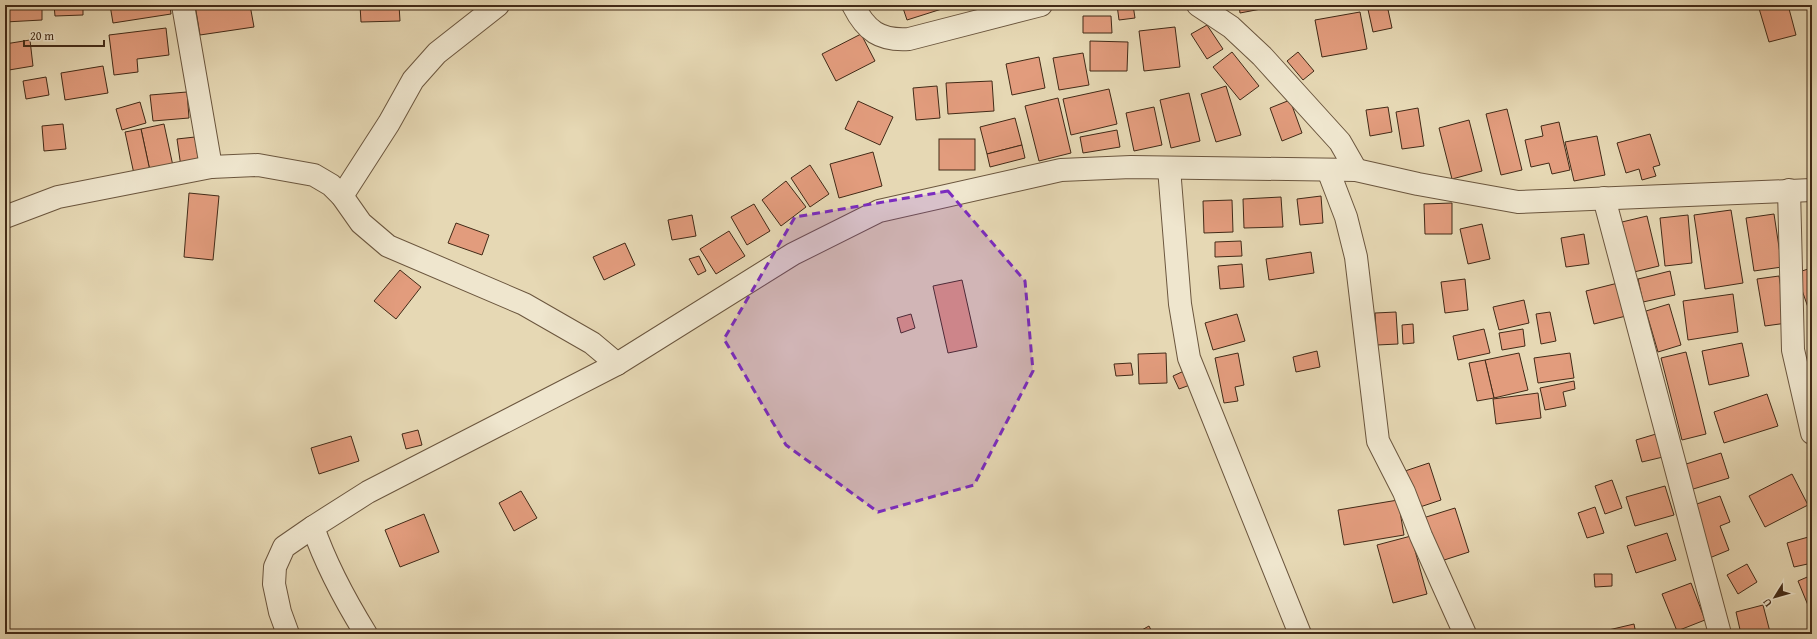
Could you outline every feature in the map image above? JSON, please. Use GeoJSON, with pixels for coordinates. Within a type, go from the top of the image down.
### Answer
{"type":"FeatureCollection","features":[{"type":"Feature","properties":{"kind":"street"},"geometry":{"type":"LineString","coordinates":[[182,5],[211,167]]}},
{"type":"Feature","properties":{"kind":"street"},"geometry":{"type":"LineString","coordinates":[[342,196],[389,123],[413,80],[437,53],[498,5]]}},
{"type":"Feature","properties":{"kind":"street"},"geometry":{"type":"LineString","coordinates":[[853,5],[859,16],[879,36],[894,40],[909,39],[1041,5]]}},
{"type":"Feature","properties":{"kind":"street"},"geometry":{"type":"LineString","coordinates":[[1198,5],[1231,27],[1262,56],[1340,142],[1356,170]]}},
{"type":"Feature","properties":{"kind":"street"},"geometry":{"type":"LineString","coordinates":[[5,217],[58,197],[211,167],[258,165],[314,175],[331,185],[342,196],[361,223],[388,246],[524,304],[592,343],[617,364]]}},
{"type":"Feature","properties":{"kind":"street"},"geometry":{"type":"LineString","coordinates":[[288,634],[280,612],[274,584],[275,567],[284,547],[368,492],[617,364],[793,254],[879,211],[1061,170],[1131,167],[1356,170],[1418,184],[1518,202],[1812,190]]}},
{"type":"Feature","properties":{"kind":"street"},"geometry":{"type":"LineString","coordinates":[[1170,168],[1180,304],[1189,358],[1300,634]]}},
{"type":"Feature","properties":{"kind":"street"},"geometry":{"type":"LineString","coordinates":[[1328,170],[1346,217],[1356,257],[1378,440],[1404,492],[1421,536],[1465,634]]}},
{"type":"Feature","properties":{"kind":"street"},"geometry":{"type":"LineString","coordinates":[[1789,190],[1793,350],[1812,433]]}},
{"type":"Feature","properties":{"kind":"street"},"geometry":{"type":"LineString","coordinates":[[1604,198],[1720,634]]}},
{"type":"Feature","properties":{"kind":"street"},"geometry":{"type":"LineString","coordinates":[[313,527],[324,557],[348,606],[366,634]]}},
{"type":"Feature","properties":{"kind":"highlighted area"},"geometry":{"type":"Polygon","coordinates":[[[948,191],[1025,281],[1033,371],[974,485],[878,512],[786,445],[724,339],[795,217],[948,191]]]}},
{"type":"Feature","properties":{"kind":"building"},"geometry":{"type":"Polygon","coordinates":[[[5,5],[42,5],[42,20],[5,22],[5,5]]]}},
{"type":"Feature","properties":{"kind":"building"},"geometry":{"type":"Polygon","coordinates":[[[54,5],[83,5],[83,15],[55,16],[54,5]]]}},
{"type":"Feature","properties":{"kind":"building"},"geometry":{"type":"Polygon","coordinates":[[[110,5],[170,5],[171,14],[113,23],[110,5]]]}},
{"type":"Feature","properties":{"kind":"building"},"geometry":{"type":"Polygon","coordinates":[[[195,5],[250,5],[254,27],[200,35],[195,5]]]}},
{"type":"Feature","properties":{"kind":"building"},"geometry":{"type":"Polygon","coordinates":[[[360,5],[399,5],[400,21],[361,22],[360,5]]]}},
{"type":"Feature","properties":{"kind":"building"},"geometry":{"type":"Polygon","coordinates":[[[902,5],[948,5],[948,7],[907,20],[902,5]]]}},
{"type":"Feature","properties":{"kind":"building"},"geometry":{"type":"Polygon","coordinates":[[[1117,5],[1133,5],[1135,18],[1119,20],[1117,5]]]}},
{"type":"Feature","properties":{"kind":"building"},"geometry":{"type":"Polygon","coordinates":[[[1239,5],[1260,5],[1261,9],[1240,13],[1239,5]]]}},
{"type":"Feature","properties":{"kind":"building"},"geometry":{"type":"Polygon","coordinates":[[[1367,5],[1387,5],[1392,28],[1373,32],[1367,5]]]}},
{"type":"Feature","properties":{"kind":"building"},"geometry":{"type":"Polygon","coordinates":[[[1758,5],[1788,5],[1796,35],[1769,42],[1758,5]]]}},
{"type":"Feature","properties":{"kind":"building"},"geometry":{"type":"Polygon","coordinates":[[[1360,12],[1367,49],[1322,57],[1315,20],[1360,12]]]}},
{"type":"Feature","properties":{"kind":"building"},"geometry":{"type":"Polygon","coordinates":[[[1083,16],[1111,16],[1112,33],[1083,33],[1083,16]]]}},
{"type":"Feature","properties":{"kind":"building"},"geometry":{"type":"Polygon","coordinates":[[[1207,25],[1223,49],[1207,59],[1191,34],[1207,25]]]}},
{"type":"Feature","properties":{"kind":"building"},"geometry":{"type":"Polygon","coordinates":[[[1175,27],[1180,67],[1144,71],[1139,31],[1175,27]]]}},
{"type":"Feature","properties":{"kind":"building"},"geometry":{"type":"Polygon","coordinates":[[[166,28],[169,55],[137,59],[138,72],[114,75],[109,35],[166,28]]]}},
{"type":"Feature","properties":{"kind":"building"},"geometry":{"type":"Polygon","coordinates":[[[861,34],[875,61],[836,81],[822,54],[861,34]]]}},
{"type":"Feature","properties":{"kind":"building"},"geometry":{"type":"Polygon","coordinates":[[[30,40],[33,66],[9,70],[5,44],[30,40]]]}},
{"type":"Feature","properties":{"kind":"building"},"geometry":{"type":"Polygon","coordinates":[[[1090,41],[1128,42],[1127,71],[1090,71],[1090,41]]]}},
{"type":"Feature","properties":{"kind":"building"},"geometry":{"type":"Polygon","coordinates":[[[1232,52],[1259,86],[1240,100],[1213,67],[1232,52]]]}},
{"type":"Feature","properties":{"kind":"building"},"geometry":{"type":"Polygon","coordinates":[[[1298,52],[1314,71],[1303,80],[1287,61],[1298,52]]]}},
{"type":"Feature","properties":{"kind":"building"},"geometry":{"type":"Polygon","coordinates":[[[1083,53],[1089,85],[1059,90],[1053,58],[1083,53]]]}},
{"type":"Feature","properties":{"kind":"building"},"geometry":{"type":"Polygon","coordinates":[[[1039,57],[1045,88],[1012,95],[1006,64],[1039,57]]]}},
{"type":"Feature","properties":{"kind":"building"},"geometry":{"type":"Polygon","coordinates":[[[103,66],[108,93],[65,100],[61,73],[103,66]]]}},
{"type":"Feature","properties":{"kind":"building"},"geometry":{"type":"Polygon","coordinates":[[[46,77],[49,95],[26,99],[23,81],[46,77]]]}},
{"type":"Feature","properties":{"kind":"building"},"geometry":{"type":"Polygon","coordinates":[[[992,81],[994,111],[948,114],[946,83],[992,81]]]}},
{"type":"Feature","properties":{"kind":"building"},"geometry":{"type":"Polygon","coordinates":[[[937,86],[940,118],[916,120],[913,88],[937,86]]]}},
{"type":"Feature","properties":{"kind":"building"},"geometry":{"type":"Polygon","coordinates":[[[1226,86],[1241,135],[1216,142],[1201,94],[1226,86]]]}},
{"type":"Feature","properties":{"kind":"building"},"geometry":{"type":"Polygon","coordinates":[[[1109,89],[1117,124],[1071,135],[1063,99],[1109,89]]]}},
{"type":"Feature","properties":{"kind":"building"},"geometry":{"type":"Polygon","coordinates":[[[187,92],[189,118],[153,121],[150,95],[187,92]]]}},
{"type":"Feature","properties":{"kind":"building"},"geometry":{"type":"Polygon","coordinates":[[[1189,93],[1200,141],[1171,148],[1160,100],[1189,93]]]}},
{"type":"Feature","properties":{"kind":"building"},"geometry":{"type":"Polygon","coordinates":[[[1058,98],[1071,153],[1039,161],[1025,106],[1058,98]]]}},
{"type":"Feature","properties":{"kind":"building"},"geometry":{"type":"Polygon","coordinates":[[[1290,100],[1302,133],[1282,141],[1270,108],[1290,100]]]}},
{"type":"Feature","properties":{"kind":"building"},"geometry":{"type":"Polygon","coordinates":[[[858,101],[893,117],[880,145],[845,129],[858,101]]]}},
{"type":"Feature","properties":{"kind":"building"},"geometry":{"type":"Polygon","coordinates":[[[140,102],[146,123],[122,130],[116,109],[140,102]]]}},
{"type":"Feature","properties":{"kind":"building"},"geometry":{"type":"Polygon","coordinates":[[[1154,107],[1162,145],[1134,151],[1126,113],[1154,107]]]}},
{"type":"Feature","properties":{"kind":"building"},"geometry":{"type":"Polygon","coordinates":[[[1388,107],[1392,132],[1370,136],[1366,110],[1388,107]]]}},
{"type":"Feature","properties":{"kind":"building"},"geometry":{"type":"Polygon","coordinates":[[[1418,108],[1424,146],[1402,149],[1396,112],[1418,108]]]}},
{"type":"Feature","properties":{"kind":"building"},"geometry":{"type":"Polygon","coordinates":[[[1507,109],[1522,170],[1501,175],[1486,114],[1507,109]]]}},
{"type":"Feature","properties":{"kind":"building"},"geometry":{"type":"Polygon","coordinates":[[[1015,118],[1022,145],[987,154],[980,127],[1015,118]]]}},
{"type":"Feature","properties":{"kind":"building"},"geometry":{"type":"Polygon","coordinates":[[[1469,120],[1482,171],[1452,179],[1439,128],[1469,120]]]}},
{"type":"Feature","properties":{"kind":"building"},"geometry":{"type":"Polygon","coordinates":[[[1559,122],[1570,170],[1552,174],[1549,163],[1531,167],[1525,140],[1543,136],[1541,126],[1559,122]]]}},
{"type":"Feature","properties":{"kind":"building"},"geometry":{"type":"Polygon","coordinates":[[[63,124],[66,149],[44,151],[42,126],[63,124]]]}},
{"type":"Feature","properties":{"kind":"building"},"geometry":{"type":"Polygon","coordinates":[[[164,124],[173,166],[150,171],[141,129],[164,124]]]}},
{"type":"Feature","properties":{"kind":"building"},"geometry":{"type":"Polygon","coordinates":[[[141,129],[150,171],[134,174],[125,132],[141,129]]]}},
{"type":"Feature","properties":{"kind":"building"},"geometry":{"type":"Polygon","coordinates":[[[1117,130],[1120,147],[1083,153],[1080,137],[1117,130]]]}},
{"type":"Feature","properties":{"kind":"building"},"geometry":{"type":"Polygon","coordinates":[[[1650,134],[1660,165],[1653,167],[1656,176],[1642,180],[1639,169],[1626,173],[1617,143],[1650,134]]]}},
{"type":"Feature","properties":{"kind":"building"},"geometry":{"type":"Polygon","coordinates":[[[1597,136],[1605,175],[1574,181],[1565,142],[1597,136]]]}},
{"type":"Feature","properties":{"kind":"building"},"geometry":{"type":"Polygon","coordinates":[[[195,137],[199,165],[181,167],[177,139],[195,137]]]}},
{"type":"Feature","properties":{"kind":"building"},"geometry":{"type":"Polygon","coordinates":[[[939,139],[975,139],[975,170],[939,170],[939,139]]]}},
{"type":"Feature","properties":{"kind":"building"},"geometry":{"type":"Polygon","coordinates":[[[1022,145],[1025,158],[990,167],[987,154],[1022,145]]]}},
{"type":"Feature","properties":{"kind":"building"},"geometry":{"type":"Polygon","coordinates":[[[873,152],[882,186],[839,198],[830,164],[873,152]]]}},
{"type":"Feature","properties":{"kind":"building"},"geometry":{"type":"Polygon","coordinates":[[[810,165],[829,194],[810,207],[791,178],[810,165]]]}},
{"type":"Feature","properties":{"kind":"building"},"geometry":{"type":"Polygon","coordinates":[[[786,181],[806,207],[781,226],[762,200],[786,181]]]}},
{"type":"Feature","properties":{"kind":"building"},"geometry":{"type":"Polygon","coordinates":[[[189,193],[219,196],[213,260],[184,257],[189,193]]]}},
{"type":"Feature","properties":{"kind":"building"},"geometry":{"type":"Polygon","coordinates":[[[1321,196],[1323,223],[1300,225],[1297,199],[1321,196]]]}},
{"type":"Feature","properties":{"kind":"building"},"geometry":{"type":"Polygon","coordinates":[[[1281,197],[1283,227],[1244,228],[1243,199],[1281,197]]]}},
{"type":"Feature","properties":{"kind":"building"},"geometry":{"type":"Polygon","coordinates":[[[1232,200],[1233,232],[1204,233],[1203,201],[1232,200]]]}},
{"type":"Feature","properties":{"kind":"building"},"geometry":{"type":"Polygon","coordinates":[[[1452,203],[1452,234],[1425,234],[1424,204],[1452,203]]]}},
{"type":"Feature","properties":{"kind":"building"},"geometry":{"type":"Polygon","coordinates":[[[754,204],[770,231],[747,245],[731,217],[754,204]]]}},
{"type":"Feature","properties":{"kind":"building"},"geometry":{"type":"Polygon","coordinates":[[[1731,210],[1743,283],[1705,289],[1694,215],[1731,210]]]}},
{"type":"Feature","properties":{"kind":"building"},"geometry":{"type":"Polygon","coordinates":[[[1774,214],[1782,267],[1754,271],[1746,218],[1774,214]]]}},
{"type":"Feature","properties":{"kind":"building"},"geometry":{"type":"Polygon","coordinates":[[[692,215],[696,236],[672,240],[668,220],[692,215]]]}},
{"type":"Feature","properties":{"kind":"building"},"geometry":{"type":"Polygon","coordinates":[[[1688,215],[1692,263],[1665,266],[1660,218],[1688,215]]]}},
{"type":"Feature","properties":{"kind":"building"},"geometry":{"type":"Polygon","coordinates":[[[1647,216],[1659,266],[1634,272],[1622,222],[1647,216]]]}},
{"type":"Feature","properties":{"kind":"building"},"geometry":{"type":"Polygon","coordinates":[[[456,223],[489,235],[482,255],[448,243],[456,223]]]}},
{"type":"Feature","properties":{"kind":"building"},"geometry":{"type":"Polygon","coordinates":[[[1482,224],[1490,259],[1468,264],[1460,229],[1482,224]]]}},
{"type":"Feature","properties":{"kind":"building"},"geometry":{"type":"Polygon","coordinates":[[[729,231],[745,256],[716,274],[700,249],[729,231]]]}},
{"type":"Feature","properties":{"kind":"building"},"geometry":{"type":"Polygon","coordinates":[[[1584,234],[1589,264],[1566,267],[1561,238],[1584,234]]]}},
{"type":"Feature","properties":{"kind":"building"},"geometry":{"type":"Polygon","coordinates":[[[1241,241],[1242,256],[1215,257],[1215,242],[1241,241]]]}},
{"type":"Feature","properties":{"kind":"building"},"geometry":{"type":"Polygon","coordinates":[[[625,243],[635,265],[604,280],[593,257],[625,243]]]}},
{"type":"Feature","properties":{"kind":"building"},"geometry":{"type":"Polygon","coordinates":[[[1311,252],[1314,273],[1269,280],[1266,259],[1311,252]]]}},
{"type":"Feature","properties":{"kind":"building"},"geometry":{"type":"Polygon","coordinates":[[[699,256],[706,271],[698,275],[689,259],[699,256]]]}},
{"type":"Feature","properties":{"kind":"building"},"geometry":{"type":"Polygon","coordinates":[[[1242,264],[1244,287],[1220,289],[1218,266],[1242,264]]]}},
{"type":"Feature","properties":{"kind":"building"},"geometry":{"type":"Polygon","coordinates":[[[1808,269],[1812,281],[1812,316],[1796,273],[1808,269]]]}},
{"type":"Feature","properties":{"kind":"building"},"geometry":{"type":"Polygon","coordinates":[[[400,270],[421,287],[396,319],[374,301],[400,270]]]}},
{"type":"Feature","properties":{"kind":"building"},"geometry":{"type":"Polygon","coordinates":[[[1670,271],[1675,295],[1643,302],[1638,279],[1670,271]]]}},
{"type":"Feature","properties":{"kind":"building"},"geometry":{"type":"Polygon","coordinates":[[[1779,276],[1787,323],[1765,326],[1757,279],[1779,276]]]}},
{"type":"Feature","properties":{"kind":"building"},"geometry":{"type":"Polygon","coordinates":[[[1465,279],[1468,310],[1445,313],[1441,282],[1465,279]]]}},
{"type":"Feature","properties":{"kind":"building"},"geometry":{"type":"Polygon","coordinates":[[[962,280],[977,347],[948,353],[933,286],[962,280]]]}},
{"type":"Feature","properties":{"kind":"building"},"geometry":{"type":"Polygon","coordinates":[[[1618,283],[1626,316],[1594,324],[1586,291],[1618,283]]]}},
{"type":"Feature","properties":{"kind":"building"},"geometry":{"type":"Polygon","coordinates":[[[1733,294],[1738,332],[1688,340],[1683,301],[1733,294]]]}},
{"type":"Feature","properties":{"kind":"building"},"geometry":{"type":"Polygon","coordinates":[[[1524,300],[1529,323],[1499,330],[1493,307],[1524,300]]]}},
{"type":"Feature","properties":{"kind":"building"},"geometry":{"type":"Polygon","coordinates":[[[1669,304],[1681,345],[1658,352],[1646,311],[1669,304]]]}},
{"type":"Feature","properties":{"kind":"building"},"geometry":{"type":"Polygon","coordinates":[[[1396,312],[1398,344],[1377,345],[1375,313],[1396,312]]]}},
{"type":"Feature","properties":{"kind":"building"},"geometry":{"type":"Polygon","coordinates":[[[1550,312],[1556,341],[1541,344],[1536,314],[1550,312]]]}},
{"type":"Feature","properties":{"kind":"building"},"geometry":{"type":"Polygon","coordinates":[[[911,314],[915,328],[901,333],[897,318],[911,314]]]}},
{"type":"Feature","properties":{"kind":"building"},"geometry":{"type":"Polygon","coordinates":[[[1237,314],[1245,341],[1213,350],[1205,323],[1237,314]]]}},
{"type":"Feature","properties":{"kind":"building"},"geometry":{"type":"Polygon","coordinates":[[[1413,324],[1414,343],[1403,344],[1402,325],[1413,324]]]}},
{"type":"Feature","properties":{"kind":"building"},"geometry":{"type":"Polygon","coordinates":[[[1484,329],[1490,353],[1458,360],[1453,336],[1484,329]]]}},
{"type":"Feature","properties":{"kind":"building"},"geometry":{"type":"Polygon","coordinates":[[[1523,329],[1525,346],[1502,350],[1499,333],[1523,329]]]}},
{"type":"Feature","properties":{"kind":"building"},"geometry":{"type":"Polygon","coordinates":[[[1742,343],[1749,376],[1709,385],[1702,351],[1742,343]]]}},
{"type":"Feature","properties":{"kind":"building"},"geometry":{"type":"Polygon","coordinates":[[[1317,351],[1320,367],[1296,372],[1293,357],[1317,351]]]}},
{"type":"Feature","properties":{"kind":"building"},"geometry":{"type":"Polygon","coordinates":[[[1686,352],[1706,434],[1682,440],[1661,358],[1686,352]]]}},
{"type":"Feature","properties":{"kind":"building"},"geometry":{"type":"Polygon","coordinates":[[[1166,353],[1167,383],[1139,384],[1138,354],[1166,353]]]}},
{"type":"Feature","properties":{"kind":"building"},"geometry":{"type":"Polygon","coordinates":[[[1238,353],[1244,385],[1235,387],[1238,401],[1224,403],[1215,358],[1238,353]]]}},
{"type":"Feature","properties":{"kind":"building"},"geometry":{"type":"Polygon","coordinates":[[[1519,353],[1528,390],[1494,398],[1485,360],[1519,353]]]}},
{"type":"Feature","properties":{"kind":"building"},"geometry":{"type":"Polygon","coordinates":[[[1570,353],[1574,378],[1538,383],[1534,358],[1570,353]]]}},
{"type":"Feature","properties":{"kind":"building"},"geometry":{"type":"Polygon","coordinates":[[[1485,360],[1494,398],[1477,401],[1469,363],[1485,360]]]}},
{"type":"Feature","properties":{"kind":"building"},"geometry":{"type":"Polygon","coordinates":[[[1131,363],[1133,375],[1116,376],[1114,364],[1131,363]]]}},
{"type":"Feature","properties":{"kind":"building"},"geometry":{"type":"Polygon","coordinates":[[[1184,371],[1190,385],[1179,389],[1173,376],[1184,371]]]}},
{"type":"Feature","properties":{"kind":"building"},"geometry":{"type":"Polygon","coordinates":[[[1574,381],[1575,389],[1563,392],[1566,406],[1545,410],[1540,388],[1574,381]]]}},
{"type":"Feature","properties":{"kind":"building"},"geometry":{"type":"Polygon","coordinates":[[[1538,393],[1541,418],[1496,424],[1493,399],[1538,393]]]}},
{"type":"Feature","properties":{"kind":"building"},"geometry":{"type":"Polygon","coordinates":[[[1767,394],[1778,426],[1724,443],[1714,412],[1767,394]]]}},
{"type":"Feature","properties":{"kind":"building"},"geometry":{"type":"Polygon","coordinates":[[[418,430],[422,445],[406,449],[402,434],[418,430]]]}},
{"type":"Feature","properties":{"kind":"building"},"geometry":{"type":"Polygon","coordinates":[[[1656,434],[1663,457],[1642,462],[1636,440],[1656,434]]]}},
{"type":"Feature","properties":{"kind":"building"},"geometry":{"type":"Polygon","coordinates":[[[351,436],[359,461],[319,474],[311,448],[351,436]]]}},
{"type":"Feature","properties":{"kind":"building"},"geometry":{"type":"Polygon","coordinates":[[[1721,453],[1729,478],[1690,490],[1683,465],[1721,453]]]}},
{"type":"Feature","properties":{"kind":"building"},"geometry":{"type":"Polygon","coordinates":[[[1429,463],[1441,500],[1414,509],[1402,472],[1429,463]]]}},
{"type":"Feature","properties":{"kind":"building"},"geometry":{"type":"Polygon","coordinates":[[[1792,474],[1808,505],[1765,527],[1749,496],[1792,474]]]}},
{"type":"Feature","properties":{"kind":"building"},"geometry":{"type":"Polygon","coordinates":[[[1612,480],[1622,508],[1605,514],[1595,486],[1612,480]]]}},
{"type":"Feature","properties":{"kind":"building"},"geometry":{"type":"Polygon","coordinates":[[[1665,486],[1674,515],[1635,526],[1626,497],[1665,486]]]}},
{"type":"Feature","properties":{"kind":"building"},"geometry":{"type":"Polygon","coordinates":[[[521,491],[537,518],[514,531],[499,503],[521,491]]]}},
{"type":"Feature","properties":{"kind":"building"},"geometry":{"type":"Polygon","coordinates":[[[1720,496],[1730,522],[1720,526],[1729,550],[1707,559],[1688,507],[1720,496]]]}},
{"type":"Feature","properties":{"kind":"building"},"geometry":{"type":"Polygon","coordinates":[[[1398,500],[1404,535],[1344,545],[1338,510],[1398,500]]]}},
{"type":"Feature","properties":{"kind":"building"},"geometry":{"type":"Polygon","coordinates":[[[1595,507],[1604,533],[1587,538],[1578,513],[1595,507]]]}},
{"type":"Feature","properties":{"kind":"building"},"geometry":{"type":"Polygon","coordinates":[[[1455,508],[1469,552],[1438,562],[1423,518],[1455,508]]]}},
{"type":"Feature","properties":{"kind":"building"},"geometry":{"type":"Polygon","coordinates":[[[424,514],[439,552],[400,567],[385,530],[424,514]]]}},
{"type":"Feature","properties":{"kind":"building"},"geometry":{"type":"Polygon","coordinates":[[[1667,533],[1676,560],[1636,573],[1627,546],[1667,533]]]}},
{"type":"Feature","properties":{"kind":"building"},"geometry":{"type":"Polygon","coordinates":[[[1411,536],[1427,594],[1393,603],[1377,545],[1411,536]]]}},
{"type":"Feature","properties":{"kind":"building"},"geometry":{"type":"Polygon","coordinates":[[[1812,536],[1812,563],[1794,567],[1787,543],[1812,536]]]}},
{"type":"Feature","properties":{"kind":"building"},"geometry":{"type":"Polygon","coordinates":[[[1747,564],[1757,582],[1738,594],[1727,575],[1747,564]]]}},
{"type":"Feature","properties":{"kind":"building"},"geometry":{"type":"Polygon","coordinates":[[[1594,574],[1612,574],[1612,586],[1595,587],[1594,574]]]}},
{"type":"Feature","properties":{"kind":"building"},"geometry":{"type":"Polygon","coordinates":[[[1812,575],[1812,615],[1798,581],[1812,575]]]}},
{"type":"Feature","properties":{"kind":"building"},"geometry":{"type":"Polygon","coordinates":[[[1691,583],[1705,620],[1677,631],[1662,594],[1691,583]]]}},
{"type":"Feature","properties":{"kind":"building"},"geometry":{"type":"Polygon","coordinates":[[[1763,605],[1770,632],[1761,634],[1741,634],[1736,612],[1763,605]]]}},
{"type":"Feature","properties":{"kind":"building"},"geometry":{"type":"Polygon","coordinates":[[[1634,624],[1636,634],[1601,634],[1600,632],[1634,624]]]}},
{"type":"Feature","properties":{"kind":"building"},"geometry":{"type":"Polygon","coordinates":[[[1149,626],[1153,634],[1141,634],[1140,631],[1149,626]]]}}]}
